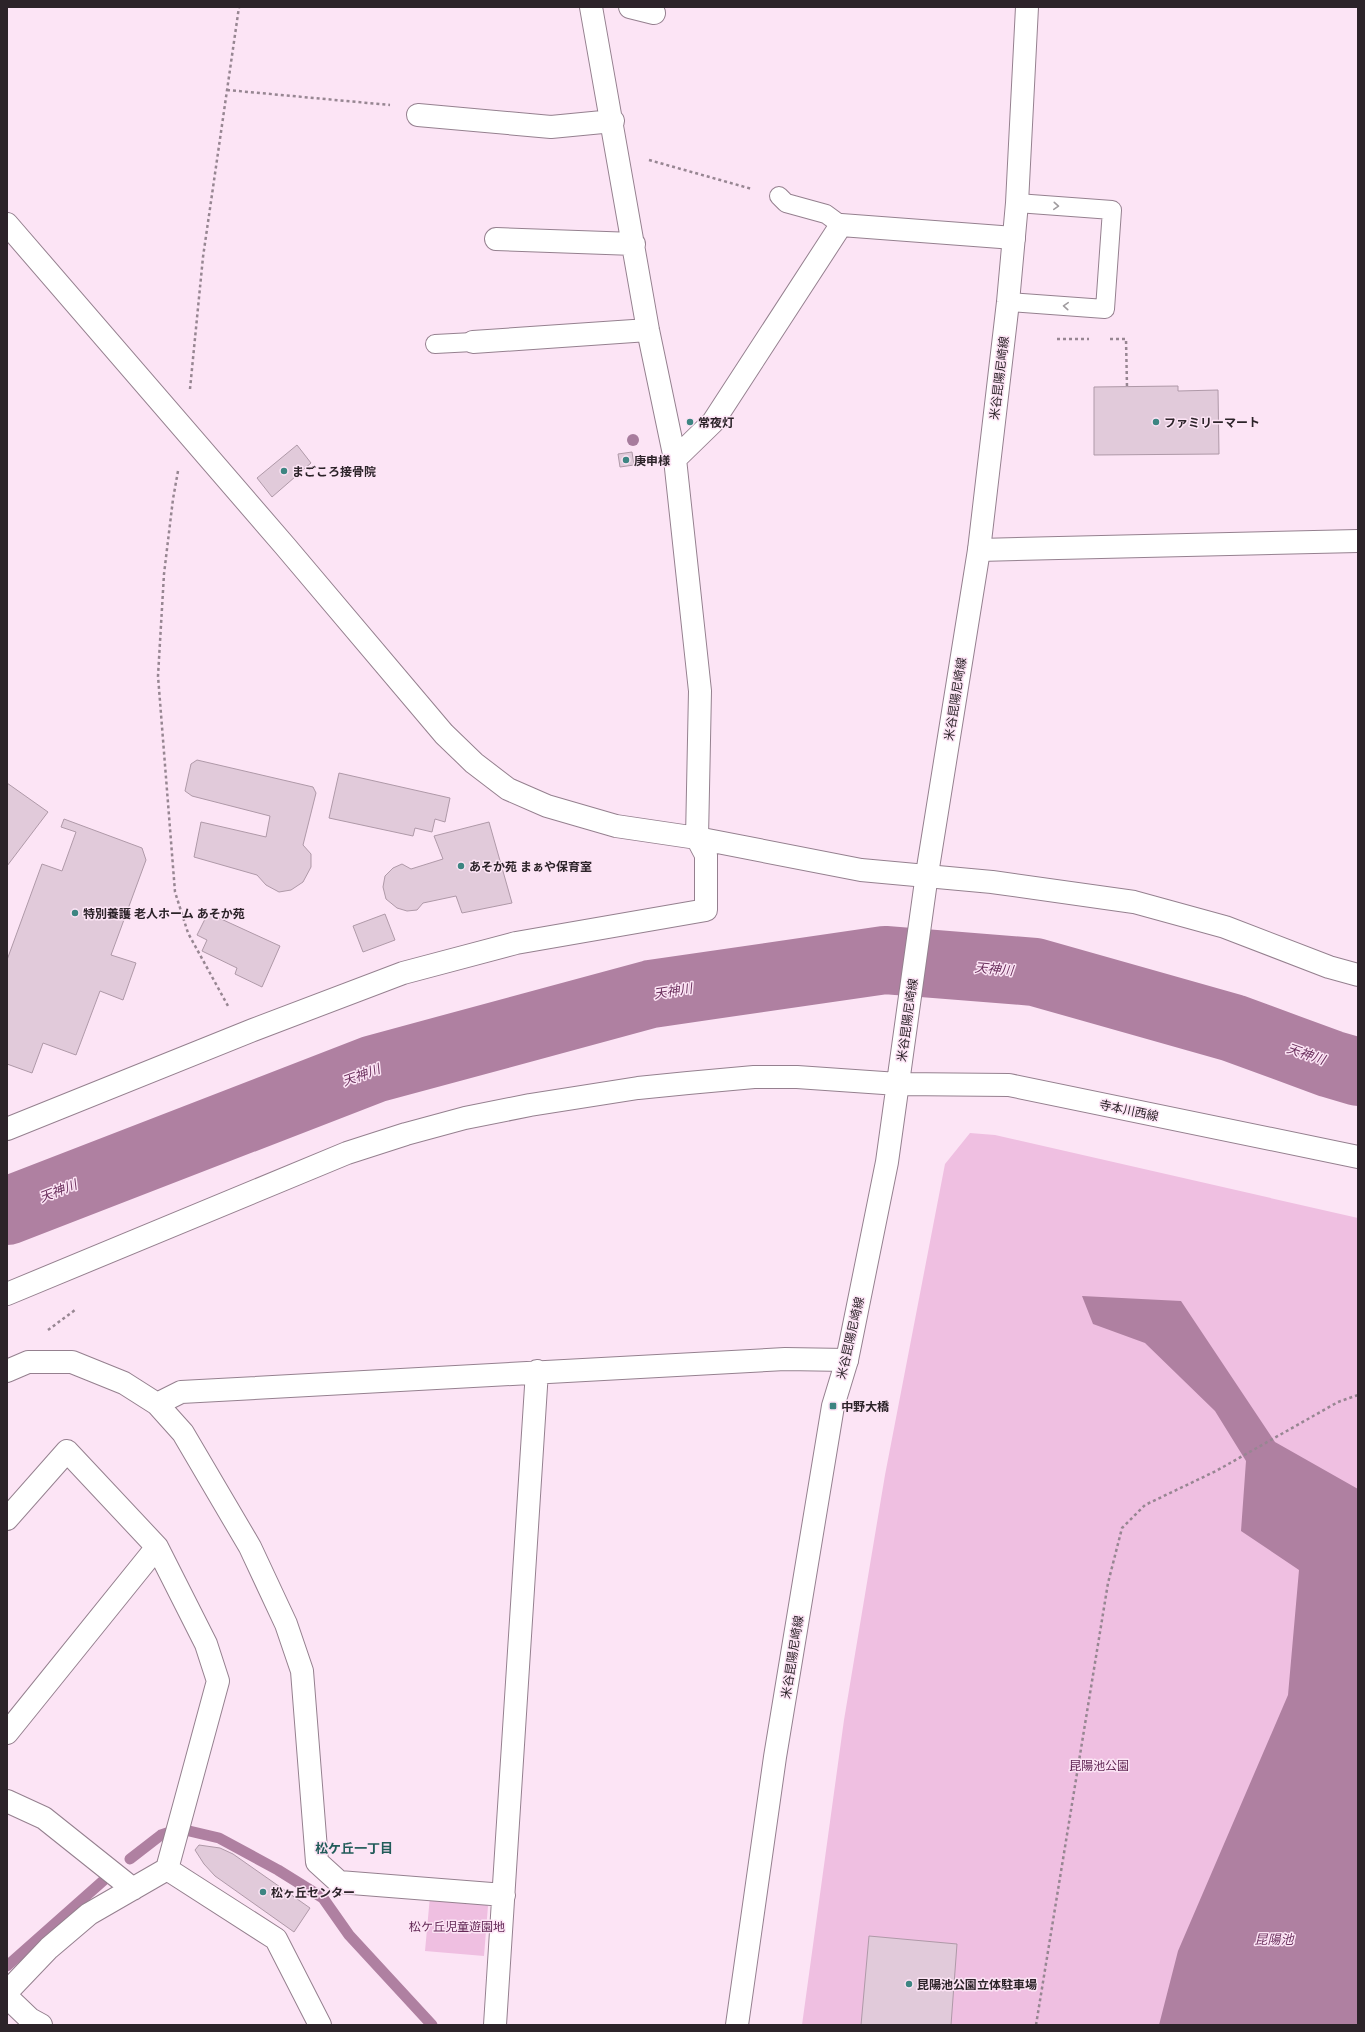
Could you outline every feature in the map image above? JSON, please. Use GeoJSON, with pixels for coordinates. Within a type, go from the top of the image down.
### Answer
{"type":"FeatureCollection","features":[{"type":"Feature","properties":{"kind":"street"},"geometry":{"type":"LineString","coordinates":[[7,1129],[244,1034],[403,973],[516,943],[706,910],[706,855],[697,838],[700,691],[675,459],[648,330],[613,121],[591,7]]}},
{"type":"Feature","properties":{"kind":"street"},"geometry":{"type":"LineString","coordinates":[[630,7],[654,13]]}},
{"type":"Feature","properties":{"kind":"street","name":"米谷昆陽尼崎線"},"geometry":{"type":"LineString","coordinates":[[737,2025],[775,1758],[826,1445],[833,1406],[847,1360],[887,1162],[927,874],[980,550],[1014,238],[1027,7]]}},
{"type":"Feature","properties":{"kind":"street"},"geometry":{"type":"LineString","coordinates":[[418,115],[551,127],[613,121]]}},
{"type":"Feature","properties":{"kind":"street"},"geometry":{"type":"LineString","coordinates":[[7,224],[444,734],[474,763],[508,789],[547,806],[616,826],[697,838],[861,870],[927,874],[1134,902],[1225,927],[1329,967],[1358,975]]}},
{"type":"Feature","properties":{"kind":"street"},"geometry":{"type":"LineString","coordinates":[[675,459],[713,422],[841,225],[1014,238]]}},
{"type":"Feature","properties":{"kind":"street"},"geometry":{"type":"LineString","coordinates":[[496,239],[634,244]]}},
{"type":"Feature","properties":{"kind":"street"},"geometry":{"type":"LineString","coordinates":[[473,342],[648,330]]}},
{"type":"Feature","properties":{"kind":"street"},"geometry":{"type":"LineString","coordinates":[[980,550],[1358,541]]}},
{"type":"Feature","properties":{"kind":"street","name":"寺本川西線"},"geometry":{"type":"LineString","coordinates":[[7,1294],[347,1154],[406,1134],[465,1118],[638,1088],[754,1077],[797,1077],[898,1084],[1009,1085],[1358,1157]]}},
{"type":"Feature","properties":{"kind":"street"},"geometry":{"type":"LineString","coordinates":[[157,1404],[181,1392],[785,1358],[847,1360]]}},
{"type":"Feature","properties":{"kind":"street"},"geometry":{"type":"LineString","coordinates":[[7,1371],[28,1362],[72,1362],[124,1383],[157,1404],[183,1433],[217,1488],[250,1547],[286,1624],[302,1671],[316,1862],[339,1882],[504,1895]]}},
{"type":"Feature","properties":{"kind":"street"},"geometry":{"type":"LineString","coordinates":[[495,2025],[537,1371]]}},
{"type":"Feature","properties":{"kind":"street"},"geometry":{"type":"LineString","coordinates":[[7,1519],[67,1451],[157,1547],[206,1644],[218,1681],[167,1869],[89,1914],[48,1948],[7,1992]]}},
{"type":"Feature","properties":{"kind":"street"},"geometry":{"type":"LineString","coordinates":[[7,1733],[157,1547]]}},
{"type":"Feature","properties":{"kind":"street"},"geometry":{"type":"LineString","coordinates":[[7,1801],[66,1829],[133,1889]]}},
{"type":"Feature","properties":{"kind":"street"},"geometry":{"type":"LineString","coordinates":[[167,1869],[276,1939],[320,2025]]}},
{"type":"Feature","properties":{"kind":"street"},"geometry":{"type":"LineString","coordinates":[[7,1997],[35,2022]]}},
{"type":"Feature","properties":{"kind":"street"},"geometry":{"type":"LineString","coordinates":[[7,2020],[35,2022]]}},
{"type":"Feature","properties":{"kind":"lane"},"geometry":{"type":"LineString","coordinates":[[779,196],[786,203],[826,214],[841,225]]}},
{"type":"Feature","properties":{"kind":"lane"},"geometry":{"type":"LineString","coordinates":[[1008,302],[1105,309],[1112,210],[1017,203]]}},
{"type":"Feature","properties":{"kind":"lane"},"geometry":{"type":"LineString","coordinates":[[435,344],[473,342]]}},
{"type":"Feature","properties":{"kind":"path"},"geometry":{"type":"LineString","coordinates":[[239,7],[203,257],[186,432],[173,499],[165,566],[158,676],[175,892],[188,933],[244,1034]]}},
{"type":"Feature","properties":{"kind":"path"},"geometry":{"type":"LineString","coordinates":[[227,90],[401,106],[418,115]]}},
{"type":"Feature","properties":{"kind":"path"},"geometry":{"type":"LineString","coordinates":[[618,151],[779,196]]}},
{"type":"Feature","properties":{"kind":"path"},"geometry":{"type":"LineString","coordinates":[[1057,339],[1095,339]]}},
{"type":"Feature","properties":{"kind":"path"},"geometry":{"type":"LineString","coordinates":[[1103,339],[1126,339],[1127,387]]}},
{"type":"Feature","properties":{"kind":"path"},"geometry":{"type":"LineString","coordinates":[[1036,2025],[1108,1583],[1122,1528],[1145,1505],[1216,1471],[1338,1402],[1358,1395]]}},
{"type":"Feature","properties":{"kind":"green space","name":"昆陽池公園"},"geometry":{"type":"Polygon","coordinates":[[[970,1133],[995,1135],[1358,1218],[1358,2025],[802,2025],[844,1720],[885,1475],[945,1164],[970,1133]]]}},
{"type":"Feature","properties":{"kind":"green space","name":"松ケ丘児童遊園地"},"geometry":{"type":"Polygon","coordinates":[[[430,1896],[481,1900],[488,1906],[484,1956],[425,1951],[430,1896]]]}},
{"type":"Feature","properties":{"kind":"water","name":"昆陽池"},"geometry":{"type":"Polygon","coordinates":[[[1082,1296],[1181,1301],[1275,1442],[1358,1489],[1358,2025],[1159,2025],[1178,1951],[1288,1695],[1299,1570],[1241,1531],[1246,1461],[1215,1411],[1145,1343],[1093,1324],[1082,1296]]]}},
{"type":"Feature","properties":{"kind":"building","name":"ファミリーマート"},"geometry":{"type":"Polygon","coordinates":[[[1178,386],[1178,391],[1218,390],[1219,454],[1094,455],[1094,387],[1178,386]]]}},
{"type":"Feature","properties":{"kind":"building","name":"まごころ接骨院"},"geometry":{"type":"Polygon","coordinates":[[[297,445],[311,463],[272,497],[257,478],[297,445]]]}},
{"type":"Feature","properties":{"kind":"building","name":"庚申様"},"geometry":{"type":"Polygon","coordinates":[[[632,452],[634,465],[620,467],[618,454],[632,452]]]}},
{"type":"Feature","properties":{"kind":"building"},"geometry":{"type":"Polygon","coordinates":[[[197,760],[313,787],[316,793],[303,845],[311,854],[311,867],[303,882],[291,890],[279,892],[266,885],[257,875],[194,857],[201,822],[266,837],[270,816],[192,796],[185,791],[191,764],[197,760]]]}},
{"type":"Feature","properties":{"kind":"building"},"geometry":{"type":"Polygon","coordinates":[[[339,773],[450,798],[445,822],[435,819],[432,832],[415,828],[413,836],[329,818],[339,773]]]}},
{"type":"Feature","properties":{"kind":"building"},"geometry":{"type":"Polygon","coordinates":[[[7,783],[48,812],[7,866],[7,783]]]}},
{"type":"Feature","properties":{"kind":"building","name":"特別養護 老人ホーム あそか苑"},"geometry":{"type":"Polygon","coordinates":[[[64,819],[142,848],[146,860],[111,955],[136,963],[123,1000],[100,991],[76,1055],[43,1043],[32,1073],[7,1064],[7,960],[42,864],[62,871],[76,832],[61,827],[64,819]]]}},
{"type":"Feature","properties":{"kind":"building","name":"あそか苑 まぁや保育室"},"geometry":{"type":"Polygon","coordinates":[[[489,822],[512,903],[462,913],[456,896],[423,903],[417,910],[407,911],[397,908],[386,899],[383,887],[385,876],[393,868],[402,864],[411,869],[443,859],[434,836],[489,822]]]}},
{"type":"Feature","properties":{"kind":"building"},"geometry":{"type":"Polygon","coordinates":[[[208,913],[280,946],[262,987],[235,974],[237,968],[202,951],[207,940],[197,935],[208,913]]]}},
{"type":"Feature","properties":{"kind":"building"},"geometry":{"type":"Polygon","coordinates":[[[385,914],[395,940],[363,952],[353,926],[385,914]]]}},
{"type":"Feature","properties":{"kind":"building","name":"松ヶ丘センター"},"geometry":{"type":"Polygon","coordinates":[[[199,1845],[220,1848],[233,1854],[310,1908],[294,1932],[215,1876],[204,1864],[195,1850],[199,1845]]]}},
{"type":"Feature","properties":{"kind":"building","name":"昆陽池公園立体駐車場"},"geometry":{"type":"Polygon","coordinates":[[[869,1936],[957,1944],[951,2025],[861,2025],[869,1936]]]}},
{"type":"Feature","properties":{"kind":"waterway","name":"天神川"},"geometry":{"type":"LineString","coordinates":[[7,1211],[374,1069],[651,994],[885,960],[1035,972],[1233,1028],[1331,1064],[1358,1072]]}},
{"type":"Feature","properties":{"kind":"waterway"},"geometry":{"type":"LineString","coordinates":[[130,1859],[161,1835],[185,1830],[219,1838],[278,1870],[323,1898],[349,1935],[432,2025]]}},
{"type":"Feature","properties":{"kind":"waterway"},"geometry":{"type":"LineString","coordinates":[[7,1966],[104,1880]]}},
{"type":"Feature","properties":{"kind":"place","name":"常夜灯"},"geometry":{"type":"Point","coordinates":[690,422]}},
{"type":"Feature","properties":{"kind":"place","name":"ファミリーマート"},"geometry":{"type":"Point","coordinates":[1156,422]}},
{"type":"Feature","properties":{"kind":"place","name":"庚申様"},"geometry":{"type":"Point","coordinates":[626,460]}},
{"type":"Feature","properties":{"kind":"place","name":"まごころ接骨院"},"geometry":{"type":"Point","coordinates":[284,471]}},
{"type":"Feature","properties":{"kind":"place","name":"あそか苑 まぁや保育室"},"geometry":{"type":"Point","coordinates":[461,866]}},
{"type":"Feature","properties":{"kind":"place","name":"特別養護 老人ホーム あそか苑"},"geometry":{"type":"Point","coordinates":[75,913]}},
{"type":"Feature","properties":{"kind":"place","name":"中野大橋"},"geometry":{"type":"Point","coordinates":[833,1406]}},
{"type":"Feature","properties":{"kind":"place","name":"松ヶ丘センター"},"geometry":{"type":"Point","coordinates":[263,1892]}},
{"type":"Feature","properties":{"kind":"place","name":"昆陽池公園立体駐車場"},"geometry":{"type":"Point","coordinates":[909,1984]}},
{"type":"Feature","properties":{"kind":"district","name":"松ケ丘一丁目"},"geometry":{"type":"Point","coordinates":[354,1848]}}]}
